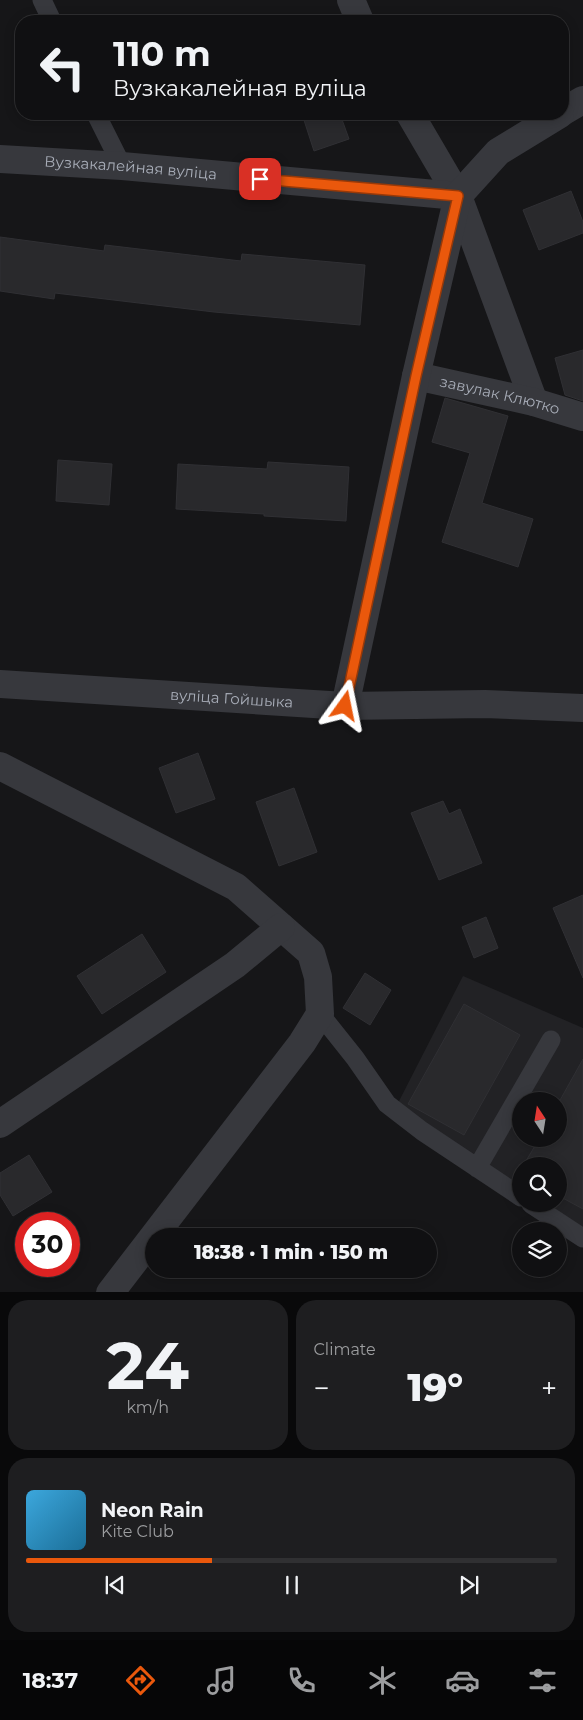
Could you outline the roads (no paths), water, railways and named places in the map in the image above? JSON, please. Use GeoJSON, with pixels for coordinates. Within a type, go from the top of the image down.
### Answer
{"type":"FeatureCollection","features":[{"type":"Feature","properties":{"kind":"street"},"geometry":{"type":"LineString","coordinates":[[351,0],[357,15]]}},
{"type":"Feature","properties":{"kind":"street"},"geometry":{"type":"LineString","coordinates":[[569,108],[583,100]]}},
{"type":"Feature","properties":{"kind":"street"},"geometry":{"type":"LineString","coordinates":[[414,120],[458,196],[534,402]]}},
{"type":"Feature","properties":{"kind":"street"},"geometry":{"type":"LineString","coordinates":[[345,706],[416,376],[458,196],[498,152],[550,120]]}},
{"type":"Feature","properties":{"kind":"street","name":"Вузкакалейная вуліца"},"geometry":{"type":"LineString","coordinates":[[0,159],[122,166],[458,196]]}},
{"type":"Feature","properties":{"kind":"street","name":"завулак Клютко"},"geometry":{"type":"LineString","coordinates":[[416,376],[534,402],[583,417]]}},
{"type":"Feature","properties":{"kind":"street","name":"вуліца Гойшыка"},"geometry":{"type":"LineString","coordinates":[[0,684],[345,706],[485,704],[583,708]]}},
{"type":"Feature","properties":{"kind":"street"},"geometry":{"type":"LineString","coordinates":[[0,766],[236,887],[311,953],[318,977],[320,1014],[302,1043],[110,1292]]}},
{"type":"Feature","properties":{"kind":"street"},"geometry":{"type":"LineString","coordinates":[[0,1124],[235,965],[281,927]]}},
{"type":"Feature","properties":{"kind":"lane"},"geometry":{"type":"LineString","coordinates":[[42,0],[49,15]]}},
{"type":"Feature","properties":{"kind":"lane"},"geometry":{"type":"LineString","coordinates":[[99,120],[122,166]]}},
{"type":"Feature","properties":{"kind":"lane"},"geometry":{"type":"LineString","coordinates":[[320,1014],[355,1058],[387,1104],[512,1191]]}},
{"type":"Feature","properties":{"kind":"lane"},"geometry":{"type":"LineString","coordinates":[[477,1168],[551,1040]]}},
{"type":"Feature","properties":{"kind":"lane"},"geometry":{"type":"LineString","coordinates":[[543,1212],[583,1238]]}}]}
